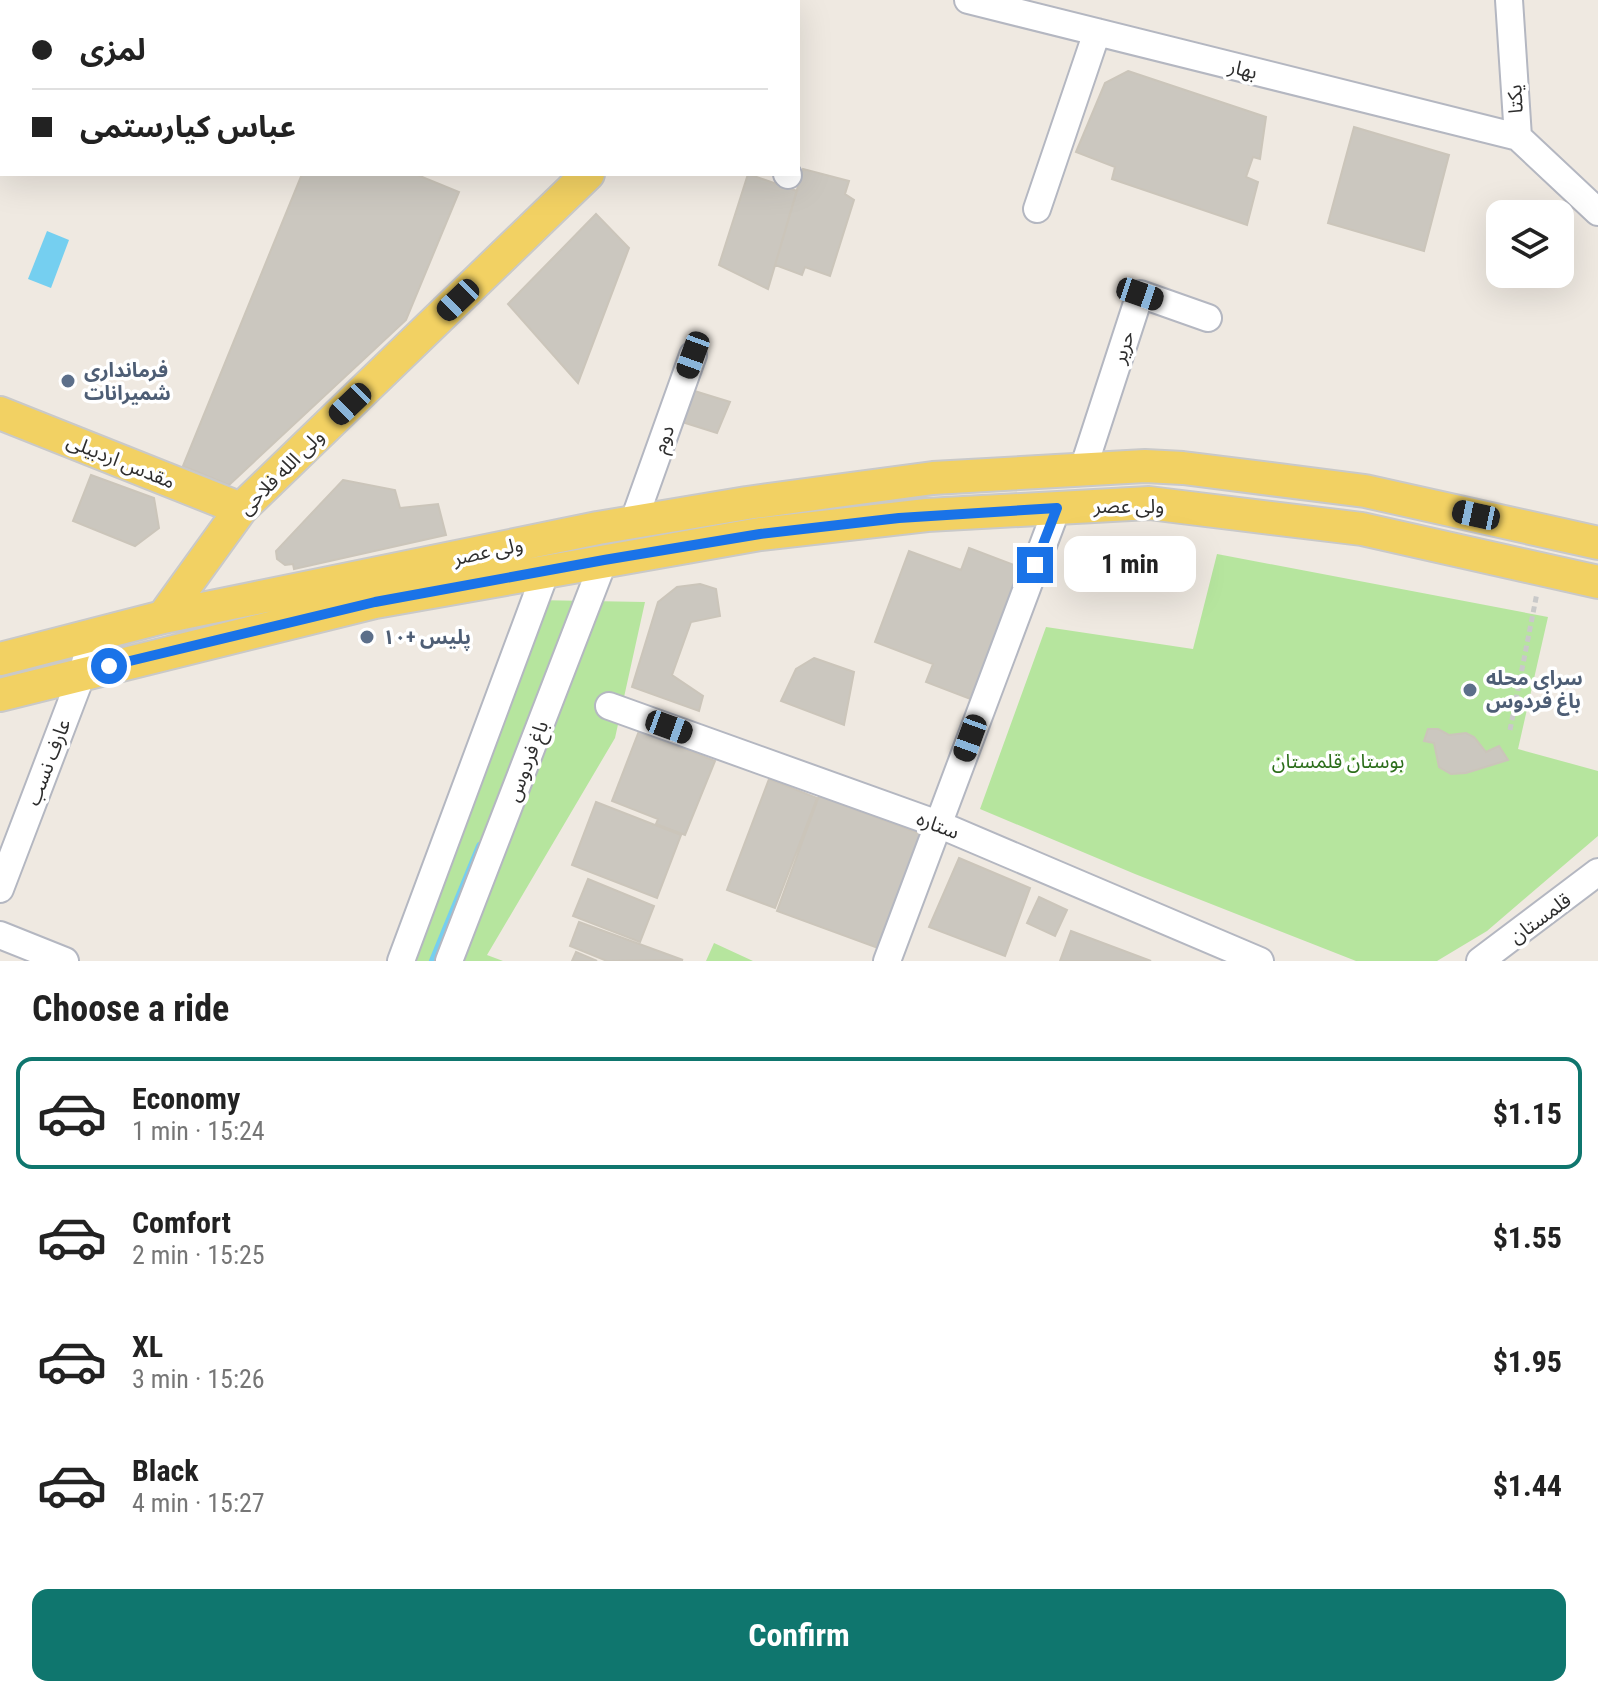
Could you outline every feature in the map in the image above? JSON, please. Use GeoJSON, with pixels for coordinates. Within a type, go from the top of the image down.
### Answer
{"type":"FeatureCollection","features":[{"type":"Feature","properties":{"kind":"main road","name":"ولی‌ الله فلاحی"},"geometry":{"type":"LineString","coordinates":[[163,617],[241,509],[586,176]]}},
{"type":"Feature","properties":{"kind":"main road","name":"مقدس اردبیلی"},"geometry":{"type":"LineString","coordinates":[[0,413],[241,509]]}},
{"type":"Feature","properties":{"kind":"main road","name":"ولی عصر"},"geometry":{"type":"LineString","coordinates":[[0,659],[163,617],[633,523],[747,503],[933,478],[1145,466],[1183,468],[1365,491],[1598,543]]}},
{"type":"Feature","properties":{"kind":"main road","name":"ولی عصر"},"geometry":{"type":"LineString","coordinates":[[0,695],[375,602],[760,534],[897,518],[1149,503],[1362,529],[1598,583]]}},
{"type":"Feature","properties":{"kind":"main road"},"geometry":{"type":"LineString","coordinates":[[163,617],[165,652]]}},
{"type":"Feature","properties":{"kind":"street","name":"بهار"},"geometry":{"type":"LineString","coordinates":[[968,0],[1518,137]]}},
{"type":"Feature","properties":{"kind":"street","name":"یکتا"},"geometry":{"type":"LineString","coordinates":[[1509,0],[1518,137],[1598,212]]}},
{"type":"Feature","properties":{"kind":"street"},"geometry":{"type":"LineString","coordinates":[[1037,209],[1097,32]]}},
{"type":"Feature","properties":{"kind":"street","name":"حریر"},"geometry":{"type":"LineString","coordinates":[[1083,469],[1140,294],[1208,318]]}},
{"type":"Feature","properties":{"kind":"street","name":"دوم"},"geometry":{"type":"LineString","coordinates":[[633,523],[693,355]]}},
{"type":"Feature","properties":{"kind":"street"},"geometry":{"type":"LineString","coordinates":[[887,961],[1057,508]]}},
{"type":"Feature","properties":{"kind":"street","name":"باغ فردوس"},"geometry":{"type":"LineString","coordinates":[[449,961],[604,560]]}},
{"type":"Feature","properties":{"kind":"street"},"geometry":{"type":"LineString","coordinates":[[401,961],[546,571]]}},
{"type":"Feature","properties":{"kind":"street","name":"عارف نسب"},"geometry":{"type":"LineString","coordinates":[[0,889],[82,674],[93,633]]}},
{"type":"Feature","properties":{"kind":"street","name":"ستاره"},"geometry":{"type":"LineString","coordinates":[[609,706],[938,824],[1260,961]]}},
{"type":"Feature","properties":{"kind":"street","name":"قلمستان"},"geometry":{"type":"LineString","coordinates":[[1480,961],[1598,872]]}},
{"type":"Feature","properties":{"kind":"street"},"geometry":{"type":"LineString","coordinates":[[0,935],[65,961]]}},
{"type":"Feature","properties":{"kind":"path"},"geometry":{"type":"LineString","coordinates":[[1510,730],[1542,568]]}},
{"type":"Feature","properties":{"kind":"green space","name":"بوستان قلمستان"},"geometry":{"type":"Polygon","coordinates":[[[1217,554],[1548,617],[1518,749],[1598,771],[1598,836],[1487,931],[1437,961],[1356,961],[980,809],[1046,627],[1193,649],[1217,554]]]}},
{"type":"Feature","properties":{"kind":"green space"},"geometry":{"type":"Polygon","coordinates":[[[534,600],[645,602],[615,738],[487,955],[503,961],[390,961],[534,600]]]}},
{"type":"Feature","properties":{"kind":"green space"},"geometry":{"type":"Polygon","coordinates":[[[714,943],[753,961],[706,961],[714,943]]]}},
{"type":"Feature","properties":{"kind":"water"},"geometry":{"type":"Polygon","coordinates":[[[47,231],[69,240],[51,288],[28,279],[47,231]]]}},
{"type":"Feature","properties":{"kind":"building"},"geometry":{"type":"Polygon","coordinates":[[[1128,71],[1266,117],[1260,159],[1253,157],[1246,177],[1258,182],[1247,225],[1112,179],[1115,167],[1076,152],[1105,83],[1128,71]]]}},
{"type":"Feature","properties":{"kind":"building"},"geometry":{"type":"Polygon","coordinates":[[[1354,127],[1449,155],[1424,251],[1328,223],[1354,127]]]}},
{"type":"Feature","properties":{"kind":"building"},"geometry":{"type":"Polygon","coordinates":[[[803,169],[849,181],[845,194],[854,200],[830,276],[805,267],[802,275],[775,265],[803,169]]]}},
{"type":"Feature","properties":{"kind":"building"},"geometry":{"type":"Polygon","coordinates":[[[301,176],[420,176],[459,192],[406,320],[229,485],[183,466],[301,176]]]}},
{"type":"Feature","properties":{"kind":"building"},"geometry":{"type":"Polygon","coordinates":[[[747,176],[797,191],[768,289],[719,265],[747,176]]]}},
{"type":"Feature","properties":{"kind":"building"},"geometry":{"type":"Polygon","coordinates":[[[596,214],[629,248],[578,383],[508,304],[596,214]]]}},
{"type":"Feature","properties":{"kind":"building"},"geometry":{"type":"Polygon","coordinates":[[[688,389],[730,402],[717,433],[676,420],[688,389]]]}},
{"type":"Feature","properties":{"kind":"building"},"geometry":{"type":"Polygon","coordinates":[[[91,475],[154,498],[159,528],[135,546],[73,521],[91,475]]]}},
{"type":"Feature","properties":{"kind":"building"},"geometry":{"type":"Polygon","coordinates":[[[343,480],[395,490],[400,508],[438,504],[446,535],[294,569],[293,564],[285,565],[277,559],[276,551],[343,480]]]}},
{"type":"Feature","properties":{"kind":"building"},"geometry":{"type":"Polygon","coordinates":[[[969,548],[1022,568],[973,700],[926,682],[933,664],[875,642],[909,551],[961,570],[969,548]]]}},
{"type":"Feature","properties":{"kind":"building"},"geometry":{"type":"Polygon","coordinates":[[[700,584],[716,589],[720,616],[691,622],[672,675],[703,696],[699,711],[632,687],[658,602],[677,587],[700,584]]]}},
{"type":"Feature","properties":{"kind":"building"},"geometry":{"type":"Polygon","coordinates":[[[814,658],[854,672],[844,725],[781,701],[796,669],[814,658]]]}},
{"type":"Feature","properties":{"kind":"building"},"geometry":{"type":"Polygon","coordinates":[[[1428,729],[1438,729],[1449,735],[1466,733],[1474,737],[1486,752],[1499,746],[1508,760],[1466,773],[1451,774],[1439,767],[1434,743],[1424,741],[1428,729]]]}},
{"type":"Feature","properties":{"kind":"building"},"geometry":{"type":"Polygon","coordinates":[[[639,731],[715,761],[685,835],[656,824],[658,819],[612,801],[639,731]]]}},
{"type":"Feature","properties":{"kind":"building"},"geometry":{"type":"Polygon","coordinates":[[[769,779],[817,798],[775,908],[727,890],[769,779]]]}},
{"type":"Feature","properties":{"kind":"building"},"geometry":{"type":"Polygon","coordinates":[[[819,796],[921,834],[878,948],[777,911],[819,796]]]}},
{"type":"Feature","properties":{"kind":"building"},"geometry":{"type":"Polygon","coordinates":[[[596,802],[681,835],[657,898],[572,865],[596,802]]]}},
{"type":"Feature","properties":{"kind":"building"},"geometry":{"type":"Polygon","coordinates":[[[959,858],[1030,888],[1005,956],[929,927],[959,858]]]}},
{"type":"Feature","properties":{"kind":"building"},"geometry":{"type":"Polygon","coordinates":[[[588,879],[654,906],[640,942],[573,916],[588,879]]]}},
{"type":"Feature","properties":{"kind":"building"},"geometry":{"type":"Polygon","coordinates":[[[1039,897],[1067,910],[1055,936],[1027,923],[1039,897]]]}},
{"type":"Feature","properties":{"kind":"building"},"geometry":{"type":"Polygon","coordinates":[[[579,922],[683,960],[607,961],[570,946],[579,922]]]}},
{"type":"Feature","properties":{"kind":"building"},"geometry":{"type":"Polygon","coordinates":[[[1071,931],[1151,961],[1060,961],[1071,931]]]}},
{"type":"Feature","properties":{"kind":"building"},"geometry":{"type":"Polygon","coordinates":[[[576,952],[597,961],[572,961],[576,952]]]}},
{"type":"Feature","properties":{"kind":"waterway"},"geometry":{"type":"LineString","coordinates":[[433,961],[480,846]]}},
{"type":"Feature","properties":{"kind":"place","name":"فرمانداری شمیرانات"},"geometry":{"type":"Point","coordinates":[68,381]}},
{"type":"Feature","properties":{"kind":"place","name":"پلیس +۱۰"},"geometry":{"type":"Point","coordinates":[367,637]}},
{"type":"Feature","properties":{"kind":"place","name":"سرای محله باغ فردوس"},"geometry":{"type":"Point","coordinates":[1470,690]}},
{"type":"Feature","properties":{"kind":"route"},"geometry":{"type":"LineString","coordinates":[[109,666],[432,591],[760,534],[927,515],[1057,508],[1035,565]]}}]}
